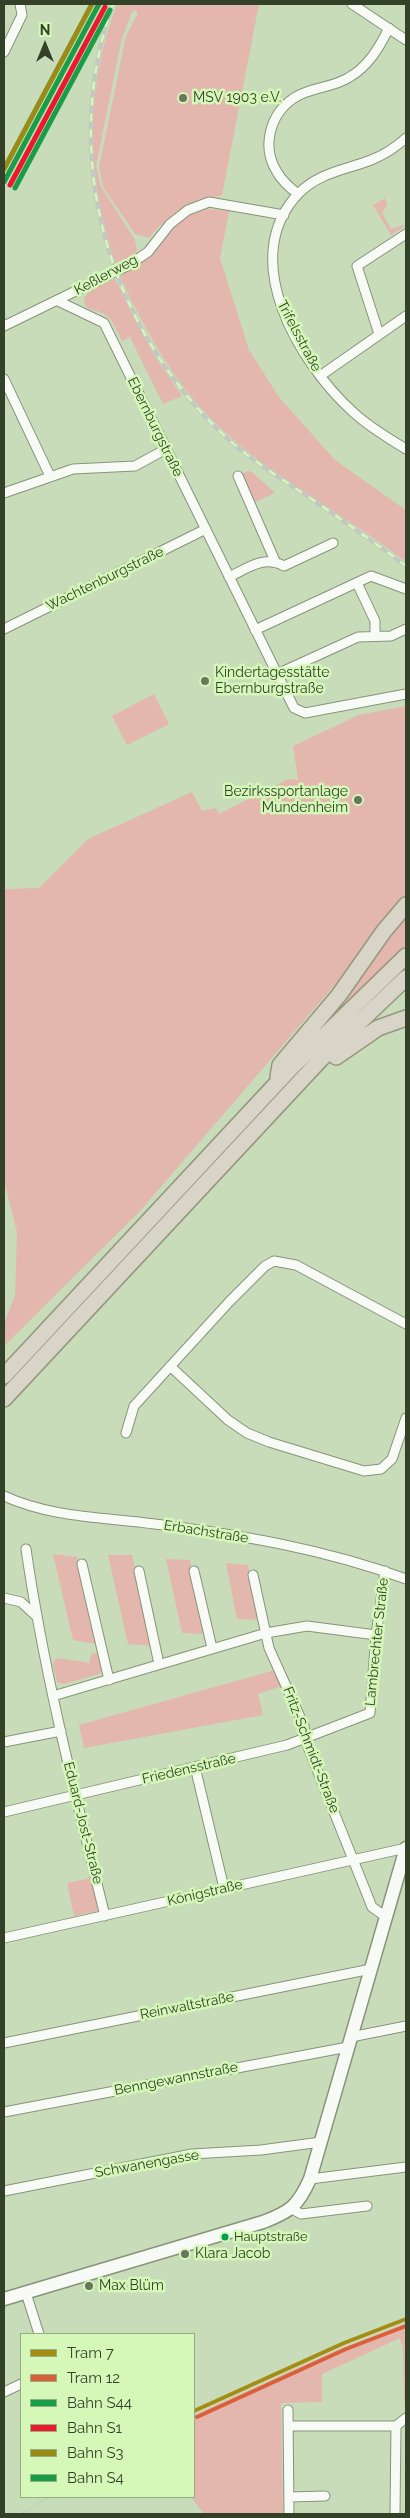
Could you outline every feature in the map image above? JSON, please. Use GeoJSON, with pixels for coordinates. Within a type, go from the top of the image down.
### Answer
{"type":"FeatureCollection","features":[{"type":"Feature","properties":{"kind":"highway"},"geometry":{"type":"LineString","coordinates":[[278,1082],[280,1065],[331,1005],[384,931],[406,905]]}},
{"type":"Feature","properties":{"kind":"highway"},"geometry":{"type":"LineString","coordinates":[[4,1376],[278,1082],[406,956]]}},
{"type":"Feature","properties":{"kind":"highway"},"geometry":{"type":"LineString","coordinates":[[4,1398],[296,1086],[406,978]]}},
{"type":"Feature","properties":{"kind":"highway"},"geometry":{"type":"LineString","coordinates":[[296,1086],[369,1033],[387,1024],[406,1018]]}},
{"type":"Feature","properties":{"kind":"main road"},"geometry":{"type":"LineString","coordinates":[[4,2300],[262,2222],[292,2209],[302,2197],[310,2179],[406,1848]]}},
{"type":"Feature","properties":{"kind":"street"},"geometry":{"type":"LineString","coordinates":[[4,52],[22,15],[20,4]]}},
{"type":"Feature","properties":{"kind":"street"},"geometry":{"type":"LineString","coordinates":[[352,4],[406,40]]}},
{"type":"Feature","properties":{"kind":"street"},"geometry":{"type":"LineString","coordinates":[[298,194],[277,172],[271,159],[269,141],[273,122],[285,106],[294,98],[336,84],[357,72],[374,54],[389,28]]}},
{"type":"Feature","properties":{"kind":"street","name":"Trifelsstraße"},"geometry":{"type":"LineString","coordinates":[[406,138],[371,160],[326,174],[298,194],[284,214],[272,250],[273,277],[282,309],[320,376],[352,412],[384,436],[406,448]]}},
{"type":"Feature","properties":{"kind":"street","name":"Keßlerweg"},"geometry":{"type":"LineString","coordinates":[[4,326],[128,266],[148,252],[170,224],[188,210],[209,202],[284,214]]}},
{"type":"Feature","properties":{"kind":"street"},"geometry":{"type":"LineString","coordinates":[[379,334],[357,266],[406,234]]}},
{"type":"Feature","properties":{"kind":"street","name":"Ebernburgstraße"},"geometry":{"type":"LineString","coordinates":[[58,300],[104,323],[294,708],[305,713],[406,694]]}},
{"type":"Feature","properties":{"kind":"street"},"geometry":{"type":"LineString","coordinates":[[320,376],[406,316]]}},
{"type":"Feature","properties":{"kind":"street"},"geometry":{"type":"LineString","coordinates":[[4,379],[50,476]]}},
{"type":"Feature","properties":{"kind":"street"},"geometry":{"type":"LineString","coordinates":[[4,493],[73,469],[134,466],[166,449]]}},
{"type":"Feature","properties":{"kind":"street"},"geometry":{"type":"LineString","coordinates":[[238,476],[275,561]]}},
{"type":"Feature","properties":{"kind":"street","name":"Wachtenburgstraße"},"geometry":{"type":"LineString","coordinates":[[4,629],[206,529]]}},
{"type":"Feature","properties":{"kind":"street"},"geometry":{"type":"LineString","coordinates":[[229,577],[263,560],[275,561],[284,566],[332,543]]}},
{"type":"Feature","properties":{"kind":"street"},"geometry":{"type":"LineString","coordinates":[[255,630],[371,576],[406,589]]}},
{"type":"Feature","properties":{"kind":"street"},"geometry":{"type":"LineString","coordinates":[[357,583],[375,621],[375,636]]}},
{"type":"Feature","properties":{"kind":"street"},"geometry":{"type":"LineString","coordinates":[[277,674],[358,637],[391,636],[406,629]]}},
{"type":"Feature","properties":{"kind":"street"},"geometry":{"type":"LineString","coordinates":[[126,1433],[134,1406],[230,1301],[265,1266],[274,1261],[296,1265],[406,1324]]}},
{"type":"Feature","properties":{"kind":"street"},"geometry":{"type":"LineString","coordinates":[[170,1366],[228,1420],[248,1433],[269,1442],[364,1471],[381,1468],[390,1463],[406,1418]]}},
{"type":"Feature","properties":{"kind":"street","name":"Erbachstraße"},"geometry":{"type":"LineString","coordinates":[[4,1496],[20,1503],[53,1512],[143,1522],[272,1542],[327,1553],[406,1578]]}},
{"type":"Feature","properties":{"kind":"street","name":"Eduard-Jost-Straße"},"geometry":{"type":"LineString","coordinates":[[26,1549],[35,1615],[75,1796],[105,1916]]}},
{"type":"Feature","properties":{"kind":"street"},"geometry":{"type":"LineString","coordinates":[[82,1564],[109,1680]]}},
{"type":"Feature","properties":{"kind":"street"},"geometry":{"type":"LineString","coordinates":[[139,1571],[159,1664]]}},
{"type":"Feature","properties":{"kind":"street"},"geometry":{"type":"LineString","coordinates":[[194,1571],[212,1648]]}},
{"type":"Feature","properties":{"kind":"street","name":"Lambrechter Straße"},"geometry":{"type":"LineString","coordinates":[[370,1713],[376,1635],[385,1571]]}},
{"type":"Feature","properties":{"kind":"street","name":"Fritz-Schmidt-Straße"},"geometry":{"type":"LineString","coordinates":[[252,1575],[269,1648],[304,1726],[306,1739],[372,1906],[386,1916]]}},
{"type":"Feature","properties":{"kind":"street"},"geometry":{"type":"LineString","coordinates":[[4,1598],[20,1602],[35,1615]]}},
{"type":"Feature","properties":{"kind":"street"},"geometry":{"type":"LineString","coordinates":[[53,1696],[266,1633],[307,1626],[376,1635]]}},
{"type":"Feature","properties":{"kind":"street","name":"Friedensstraße"},"geometry":{"type":"LineString","coordinates":[[4,1812],[306,1739],[370,1713]]}},
{"type":"Feature","properties":{"kind":"street"},"geometry":{"type":"LineString","coordinates":[[4,1742],[61,1731]]}},
{"type":"Feature","properties":{"kind":"street"},"geometry":{"type":"LineString","coordinates":[[195,1767],[224,1888]]}},
{"type":"Feature","properties":{"kind":"street","name":"Königstraße"},"geometry":{"type":"LineString","coordinates":[[4,1938],[406,1848]]}},
{"type":"Feature","properties":{"kind":"street","name":"Reinwaltstraße"},"geometry":{"type":"LineString","coordinates":[[4,2043],[371,1969]]}},
{"type":"Feature","properties":{"kind":"street","name":"Benngewannstraße"},"geometry":{"type":"LineString","coordinates":[[4,2112],[350,2042],[406,2026]]}},
{"type":"Feature","properties":{"kind":"street","name":"Schwanengasse"},"geometry":{"type":"LineString","coordinates":[[4,2191],[192,2154],[261,2150],[321,2142]]}},
{"type":"Feature","properties":{"kind":"street"},"geometry":{"type":"LineString","coordinates":[[310,2179],[406,2167]]}},
{"type":"Feature","properties":{"kind":"street"},"geometry":{"type":"LineString","coordinates":[[292,2209],[301,2214],[368,2206]]}},
{"type":"Feature","properties":{"kind":"street"},"geometry":{"type":"LineString","coordinates":[[26,2293],[39,2333]]}},
{"type":"Feature","properties":{"kind":"street"},"geometry":{"type":"LineString","coordinates":[[4,2392],[20,2384]]}},
{"type":"Feature","properties":{"kind":"street"},"geometry":{"type":"LineString","coordinates":[[288,2410],[289,2514]]}},
{"type":"Feature","properties":{"kind":"street"},"geometry":{"type":"LineString","coordinates":[[288,2426],[396,2426],[406,2418]]}},
{"type":"Feature","properties":{"kind":"street"},"geometry":{"type":"LineString","coordinates":[[395,2514],[396,2426]]}},
{"type":"Feature","properties":{"kind":"street"},"geometry":{"type":"LineString","coordinates":[[289,2497],[325,2496]]}},
{"type":"Feature","properties":{"kind":"shaded area","name":"MSV 1903 e.V."},"geometry":{"type":"Polygon","coordinates":[[[117,4],[259,4],[222,195],[191,205],[173,215],[149,238],[135,234],[103,187],[99,167],[126,36],[138,13],[134,10],[131,14],[121,42],[96,166],[101,187],[135,240],[137,250],[135,255],[116,265],[99,199],[94,166],[93,134],[94,102],[99,69],[106,37],[117,4]]]}},
{"type":"Feature","properties":{"kind":"shaded area"},"geometry":{"type":"Polygon","coordinates":[[[385,198],[387,205],[382,213],[391,229],[403,225],[404,227],[391,235],[373,205],[385,198]]]}},
{"type":"Feature","properties":{"kind":"shaded area"},"geometry":{"type":"Polygon","coordinates":[[[207,209],[229,211],[220,258],[249,350],[279,397],[335,460],[406,510],[406,562],[274,471],[224,432],[189,394],[166,362],[146,329],[120,276],[151,256],[174,226],[190,215],[207,209]]]}},
{"type":"Feature","properties":{"kind":"shaded area"},"geometry":{"type":"Polygon","coordinates":[[[115,279],[154,355],[182,396],[163,404],[130,337],[122,341],[114,324],[107,316],[88,308],[84,303],[84,298],[92,288],[115,279]]]}},
{"type":"Feature","properties":{"kind":"shaded area"},"geometry":{"type":"Polygon","coordinates":[[[248,471],[252,472],[275,493],[253,503],[241,474],[248,471]]]}},
{"type":"Feature","properties":{"kind":"shaded area"},"geometry":{"type":"Polygon","coordinates":[[[154,694],[169,724],[127,745],[112,716],[154,694]]]}},
{"type":"Feature","properties":{"kind":"shaded area"},"geometry":{"type":"Polygon","coordinates":[[[406,706],[406,897],[374,932],[338,981],[141,1210],[4,1346],[4,1324],[15,1295],[17,1232],[4,1181],[4,889],[39,888],[88,839],[192,792],[202,811],[216,808],[219,814],[288,779],[298,780],[293,746],[359,715],[406,706]]]}},
{"type":"Feature","properties":{"kind":"shaded area"},"geometry":{"type":"Polygon","coordinates":[[[406,917],[406,951],[334,1015],[331,1012],[406,917]]]}},
{"type":"Feature","properties":{"kind":"shaded area"},"geometry":{"type":"Polygon","coordinates":[[[53,1554],[77,1557],[96,1644],[73,1640],[53,1554]]]}},
{"type":"Feature","properties":{"kind":"shaded area"},"geometry":{"type":"Polygon","coordinates":[[[108,1555],[132,1555],[152,1646],[128,1644],[108,1555]]]}},
{"type":"Feature","properties":{"kind":"shaded area"},"geometry":{"type":"Polygon","coordinates":[[[166,1559],[190,1560],[206,1634],[182,1633],[166,1559]]]}},
{"type":"Feature","properties":{"kind":"shaded area"},"geometry":{"type":"Polygon","coordinates":[[[226,1563],[248,1565],[261,1620],[237,1619],[226,1563]]]}},
{"type":"Feature","properties":{"kind":"shaded area"},"geometry":{"type":"Polygon","coordinates":[[[92,1653],[99,1654],[102,1670],[99,1674],[64,1684],[57,1682],[53,1664],[55,1660],[58,1658],[89,1663],[92,1653]]]}},
{"type":"Feature","properties":{"kind":"shaded area"},"geometry":{"type":"Polygon","coordinates":[[[275,1670],[282,1686],[258,1694],[263,1715],[84,1748],[79,1725],[275,1670]]]}},
{"type":"Feature","properties":{"kind":"shaded area"},"geometry":{"type":"Polygon","coordinates":[[[91,1878],[98,1911],[74,1916],[67,1883],[91,1878]]]}},
{"type":"Feature","properties":{"kind":"shaded area"},"geometry":{"type":"Polygon","coordinates":[[[406,2323],[406,2401],[404,2401],[403,2348],[400,2338],[322,2374],[322,2402],[281,2403],[283,2514],[204,2514],[192,2498],[195,2498],[195,2415],[335,2351],[406,2323]]]}},
{"type":"Feature","properties":{"kind":"tram line","name":"7"},"geometry":{"type":"LineString","coordinates":[[195,2411],[344,2343],[406,2319]]}},
{"type":"Feature","properties":{"kind":"tram line","name":"12"},"geometry":{"type":"LineString","coordinates":[[197,2417],[346,2349],[406,2326]]}},
{"type":"Feature","properties":{"kind":"tram line"},"geometry":{"type":"LineString","coordinates":[[21,2514],[47,2498]]}},
{"type":"Feature","properties":{"kind":"railway"},"geometry":{"type":"LineString","coordinates":[[113,4],[97,62],[91,121],[94,180],[105,238],[125,294],[152,347],[187,395],[236,446],[406,566]]}},
{"type":"Feature","properties":{"kind":"rail line","name":"S3"},"geometry":{"type":"LineString","coordinates":[[4,169],[92,4]]}},
{"type":"Feature","properties":{"kind":"rail line","name":"S44"},"geometry":{"type":"LineString","coordinates":[[4,182],[99,4]]}},
{"type":"Feature","properties":{"kind":"rail line","name":"S1"},"geometry":{"type":"LineString","coordinates":[[10,185],[105,7]]}},
{"type":"Feature","properties":{"kind":"rail line","name":"S4"},"geometry":{"type":"LineString","coordinates":[[15,188],[110,10]]}},
{"type":"Feature","properties":{"kind":"place","name":"MSV 1903 e.V."},"geometry":{"type":"Point","coordinates":[183,98]}},
{"type":"Feature","properties":{"kind":"place","name":"Kindertagesstätte Ebernburgstraße"},"geometry":{"type":"Point","coordinates":[205,681]}},
{"type":"Feature","properties":{"kind":"place","name":"Bezirkssportanlage Mundenheim"},"geometry":{"type":"Point","coordinates":[358,800]}},
{"type":"Feature","properties":{"kind":"place","name":"Hauptstraße"},"geometry":{"type":"Point","coordinates":[225,2237]}},
{"type":"Feature","properties":{"kind":"place","name":"Klara Jacob"},"geometry":{"type":"Point","coordinates":[185,2254]}},
{"type":"Feature","properties":{"kind":"place","name":"Max Blüm"},"geometry":{"type":"Point","coordinates":[89,2286]}}]}
